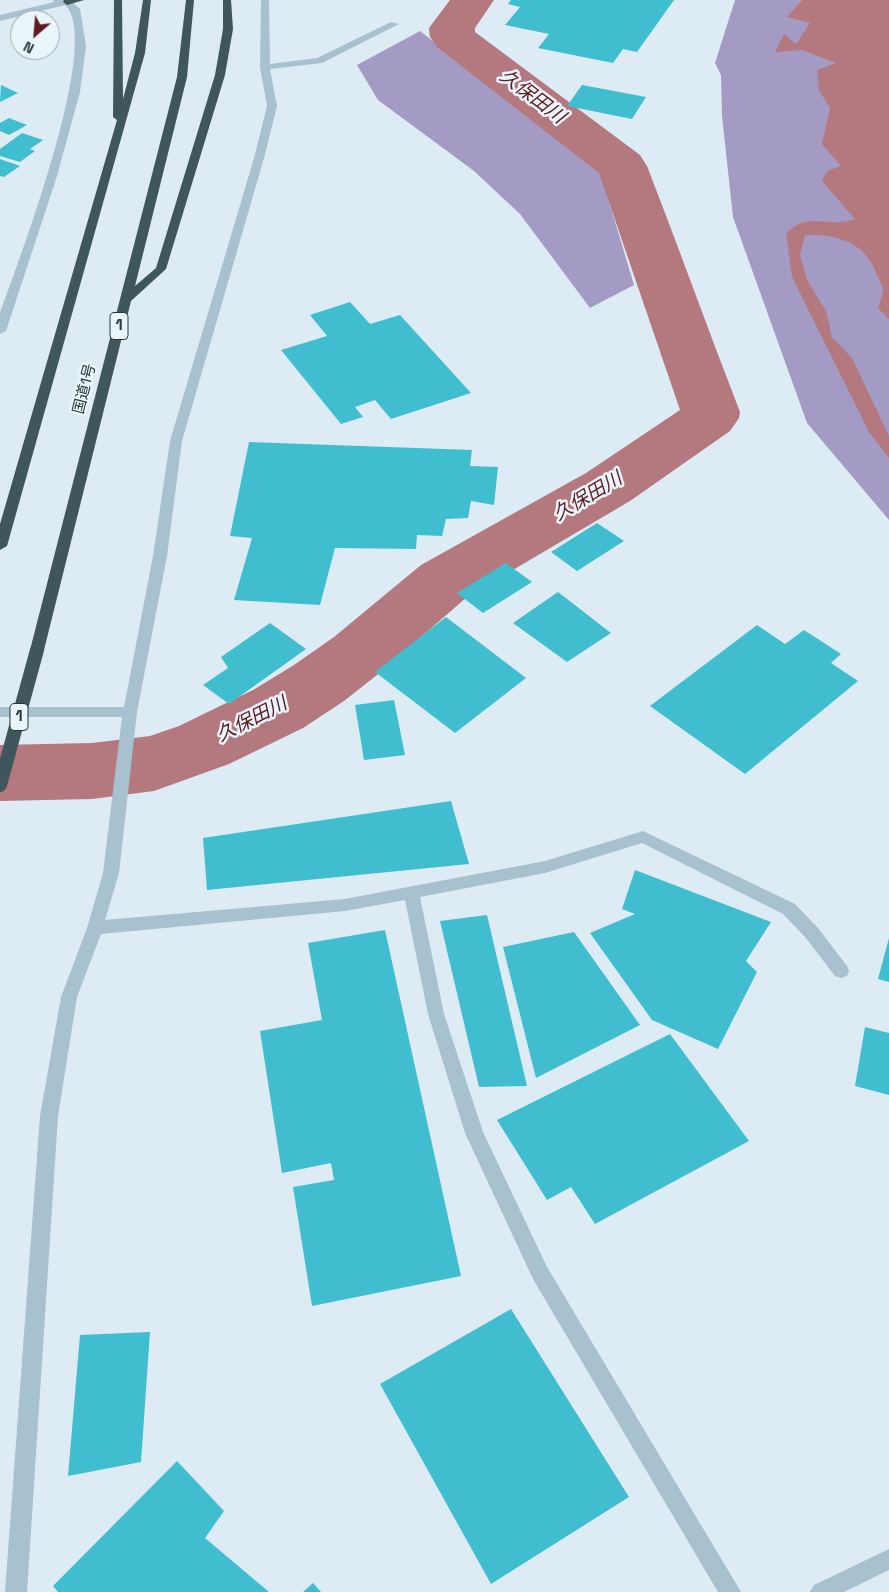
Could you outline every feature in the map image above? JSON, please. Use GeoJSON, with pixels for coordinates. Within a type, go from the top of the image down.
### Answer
{"type":"FeatureCollection","features":[{"type":"Feature","properties":{"kind":"highway"},"geometry":{"type":"LineString","coordinates":[[62,1],[80,0]]}},
{"type":"Feature","properties":{"kind":"highway"},"geometry":{"type":"LineString","coordinates":[[118,0],[118,136]]}},
{"type":"Feature","properties":{"kind":"highway"},"geometry":{"type":"LineString","coordinates":[[0,546],[118,136],[140,53],[147,0]]}},
{"type":"Feature","properties":{"kind":"highway","name":"国道1号"},"geometry":{"type":"LineString","coordinates":[[0,785],[37,650],[182,77],[190,0]]}},
{"type":"Feature","properties":{"kind":"highway"},"geometry":{"type":"LineString","coordinates":[[126,300],[161,269],[220,75],[228,29],[227,0]]}},
{"type":"Feature","properties":{"kind":"street"},"geometry":{"type":"LineString","coordinates":[[16,1592],[49,1116],[69,996],[95,928],[111,873],[130,712],[160,556],[176,441],[259,158],[272,106],[264,67],[265,0]]}},
{"type":"Feature","properties":{"kind":"street"},"geometry":{"type":"LineString","coordinates":[[0,18],[62,1],[75,9],[81,46],[75,92],[52,176],[0,329]]}},
{"type":"Feature","properties":{"kind":"street"},"geometry":{"type":"LineString","coordinates":[[264,67],[320,61],[394,24]]}},
{"type":"Feature","properties":{"kind":"street"},"geometry":{"type":"LineString","coordinates":[[0,712],[130,712]]}},
{"type":"Feature","properties":{"kind":"street"},"geometry":{"type":"LineString","coordinates":[[95,928],[345,905],[545,866],[643,836],[789,909],[812,933],[840,971]]}},
{"type":"Feature","properties":{"kind":"street"},"geometry":{"type":"LineString","coordinates":[[411,892],[436,1014],[474,1133],[540,1273],[730,1592]]}},
{"type":"Feature","properties":{"kind":"street"},"geometry":{"type":"LineString","coordinates":[[821,1592],[889,1559]]}},
{"type":"Feature","properties":{"kind":"shaded area"},"geometry":{"type":"Polygon","coordinates":[[[735,0],[889,0],[889,520],[807,423],[733,217],[722,116],[721,75],[715,63],[735,0]]]}},
{"type":"Feature","properties":{"kind":"shaded area"},"geometry":{"type":"Polygon","coordinates":[[[802,0],[889,0],[889,319],[878,308],[883,291],[880,282],[872,264],[858,248],[849,242],[828,236],[805,235],[800,255],[807,280],[826,311],[832,337],[852,358],[889,436],[889,458],[869,432],[792,277],[786,233],[795,226],[811,221],[845,222],[855,219],[822,181],[827,171],[841,166],[822,144],[830,108],[819,90],[817,70],[836,63],[802,50],[775,52],[784,34],[796,44],[810,23],[787,17],[802,0]]]}},
{"type":"Feature","properties":{"kind":"shaded area"},"geometry":{"type":"Polygon","coordinates":[[[420,31],[600,172],[634,285],[590,308],[520,214],[474,171],[378,100],[357,65],[420,31]]]}},
{"type":"Feature","properties":{"kind":"building"},"geometry":{"type":"Polygon","coordinates":[[[511,0],[674,0],[637,52],[623,49],[613,63],[538,48],[549,34],[505,25],[520,7],[508,4],[511,0]]]}},
{"type":"Feature","properties":{"kind":"building"},"geometry":{"type":"Polygon","coordinates":[[[1,85],[18,93],[0,102],[1,85]]]}},
{"type":"Feature","properties":{"kind":"building"},"geometry":{"type":"Polygon","coordinates":[[[582,85],[646,97],[632,119],[567,106],[582,85]]]}},
{"type":"Feature","properties":{"kind":"building"},"geometry":{"type":"Polygon","coordinates":[[[9,118],[27,125],[9,135],[0,131],[0,123],[9,118]]]}},
{"type":"Feature","properties":{"kind":"building"},"geometry":{"type":"Polygon","coordinates":[[[22,133],[43,140],[30,149],[35,151],[20,162],[0,156],[0,149],[22,133]]]}},
{"type":"Feature","properties":{"kind":"building"},"geometry":{"type":"Polygon","coordinates":[[[0,159],[20,166],[4,177],[0,176],[0,159]]]}},
{"type":"Feature","properties":{"kind":"building"},"geometry":{"type":"Polygon","coordinates":[[[350,302],[370,324],[400,315],[471,393],[391,419],[375,400],[355,407],[363,417],[341,424],[281,350],[327,336],[310,315],[350,302]]]}},
{"type":"Feature","properties":{"kind":"building"},"geometry":{"type":"Polygon","coordinates":[[[249,442],[472,450],[470,466],[498,467],[494,505],[471,501],[468,518],[446,519],[442,536],[417,535],[416,549],[335,548],[320,605],[234,600],[252,538],[230,536],[249,442]]]}},
{"type":"Feature","properties":{"kind":"building"},"geometry":{"type":"Polygon","coordinates":[[[597,523],[624,541],[577,571],[551,552],[597,523]]]}},
{"type":"Feature","properties":{"kind":"building"},"geometry":{"type":"Polygon","coordinates":[[[506,563],[532,582],[483,613],[457,593],[506,563]]]}},
{"type":"Feature","properties":{"kind":"building"},"geometry":{"type":"Polygon","coordinates":[[[558,592],[611,633],[567,662],[513,623],[558,592]]]}},
{"type":"Feature","properties":{"kind":"building"},"geometry":{"type":"Polygon","coordinates":[[[446,617],[526,678],[455,733],[375,672],[446,617]]]}},
{"type":"Feature","properties":{"kind":"building"},"geometry":{"type":"Polygon","coordinates":[[[270,623],[306,649],[229,704],[203,685],[228,668],[221,657],[270,623]]]}},
{"type":"Feature","properties":{"kind":"building"},"geometry":{"type":"Polygon","coordinates":[[[757,625],[785,644],[804,630],[841,654],[831,663],[858,681],[745,774],[650,706],[757,625]]]}},
{"type":"Feature","properties":{"kind":"building"},"geometry":{"type":"Polygon","coordinates":[[[394,700],[405,755],[364,760],[355,705],[394,700]]]}},
{"type":"Feature","properties":{"kind":"building"},"geometry":{"type":"Polygon","coordinates":[[[451,801],[469,864],[207,890],[203,838],[451,801]]]}},
{"type":"Feature","properties":{"kind":"building"},"geometry":{"type":"Polygon","coordinates":[[[635,870],[771,922],[746,961],[757,972],[718,1049],[652,1020],[590,933],[635,914],[622,909],[635,870]]]}},
{"type":"Feature","properties":{"kind":"building"},"geometry":{"type":"Polygon","coordinates":[[[487,915],[527,1086],[479,1087],[440,921],[487,915]]]}},
{"type":"Feature","properties":{"kind":"building"},"geometry":{"type":"Polygon","coordinates":[[[385,930],[461,1276],[312,1306],[293,1187],[334,1180],[331,1163],[282,1173],[260,1031],[322,1020],[308,943],[385,930]]]}},
{"type":"Feature","properties":{"kind":"building"},"geometry":{"type":"Polygon","coordinates":[[[574,932],[640,1025],[536,1078],[503,947],[574,932]]]}},
{"type":"Feature","properties":{"kind":"building"},"geometry":{"type":"Polygon","coordinates":[[[889,938],[889,982],[878,979],[889,938]]]}},
{"type":"Feature","properties":{"kind":"building"},"geometry":{"type":"Polygon","coordinates":[[[865,1027],[889,1033],[889,1095],[855,1086],[865,1027]]]}},
{"type":"Feature","properties":{"kind":"building"},"geometry":{"type":"Polygon","coordinates":[[[670,1034],[749,1141],[595,1224],[571,1187],[547,1200],[497,1120],[670,1034]]]}},
{"type":"Feature","properties":{"kind":"building"},"geometry":{"type":"Polygon","coordinates":[[[511,1309],[629,1497],[491,1584],[380,1384],[511,1309]]]}},
{"type":"Feature","properties":{"kind":"building"},"geometry":{"type":"Polygon","coordinates":[[[150,1332],[141,1462],[68,1476],[80,1335],[150,1332]]]}},
{"type":"Feature","properties":{"kind":"building"},"geometry":{"type":"Polygon","coordinates":[[[177,1461],[224,1511],[205,1538],[269,1592],[58,1592],[53,1586],[177,1461]]]}},
{"type":"Feature","properties":{"kind":"building"},"geometry":{"type":"Polygon","coordinates":[[[313,1583],[321,1592],[303,1592],[313,1583]]]}},
{"type":"Feature","properties":{"kind":"waterway","name":"久保田川"},"geometry":{"type":"LineString","coordinates":[[0,773],[92,771],[154,763],[204,745],[278,709],[319,683],[358,654],[444,581],[512,544],[608,487],[709,418],[710,412],[664,288],[652,246],[622,166],[453,37],[452,28],[472,0]]}}]}
